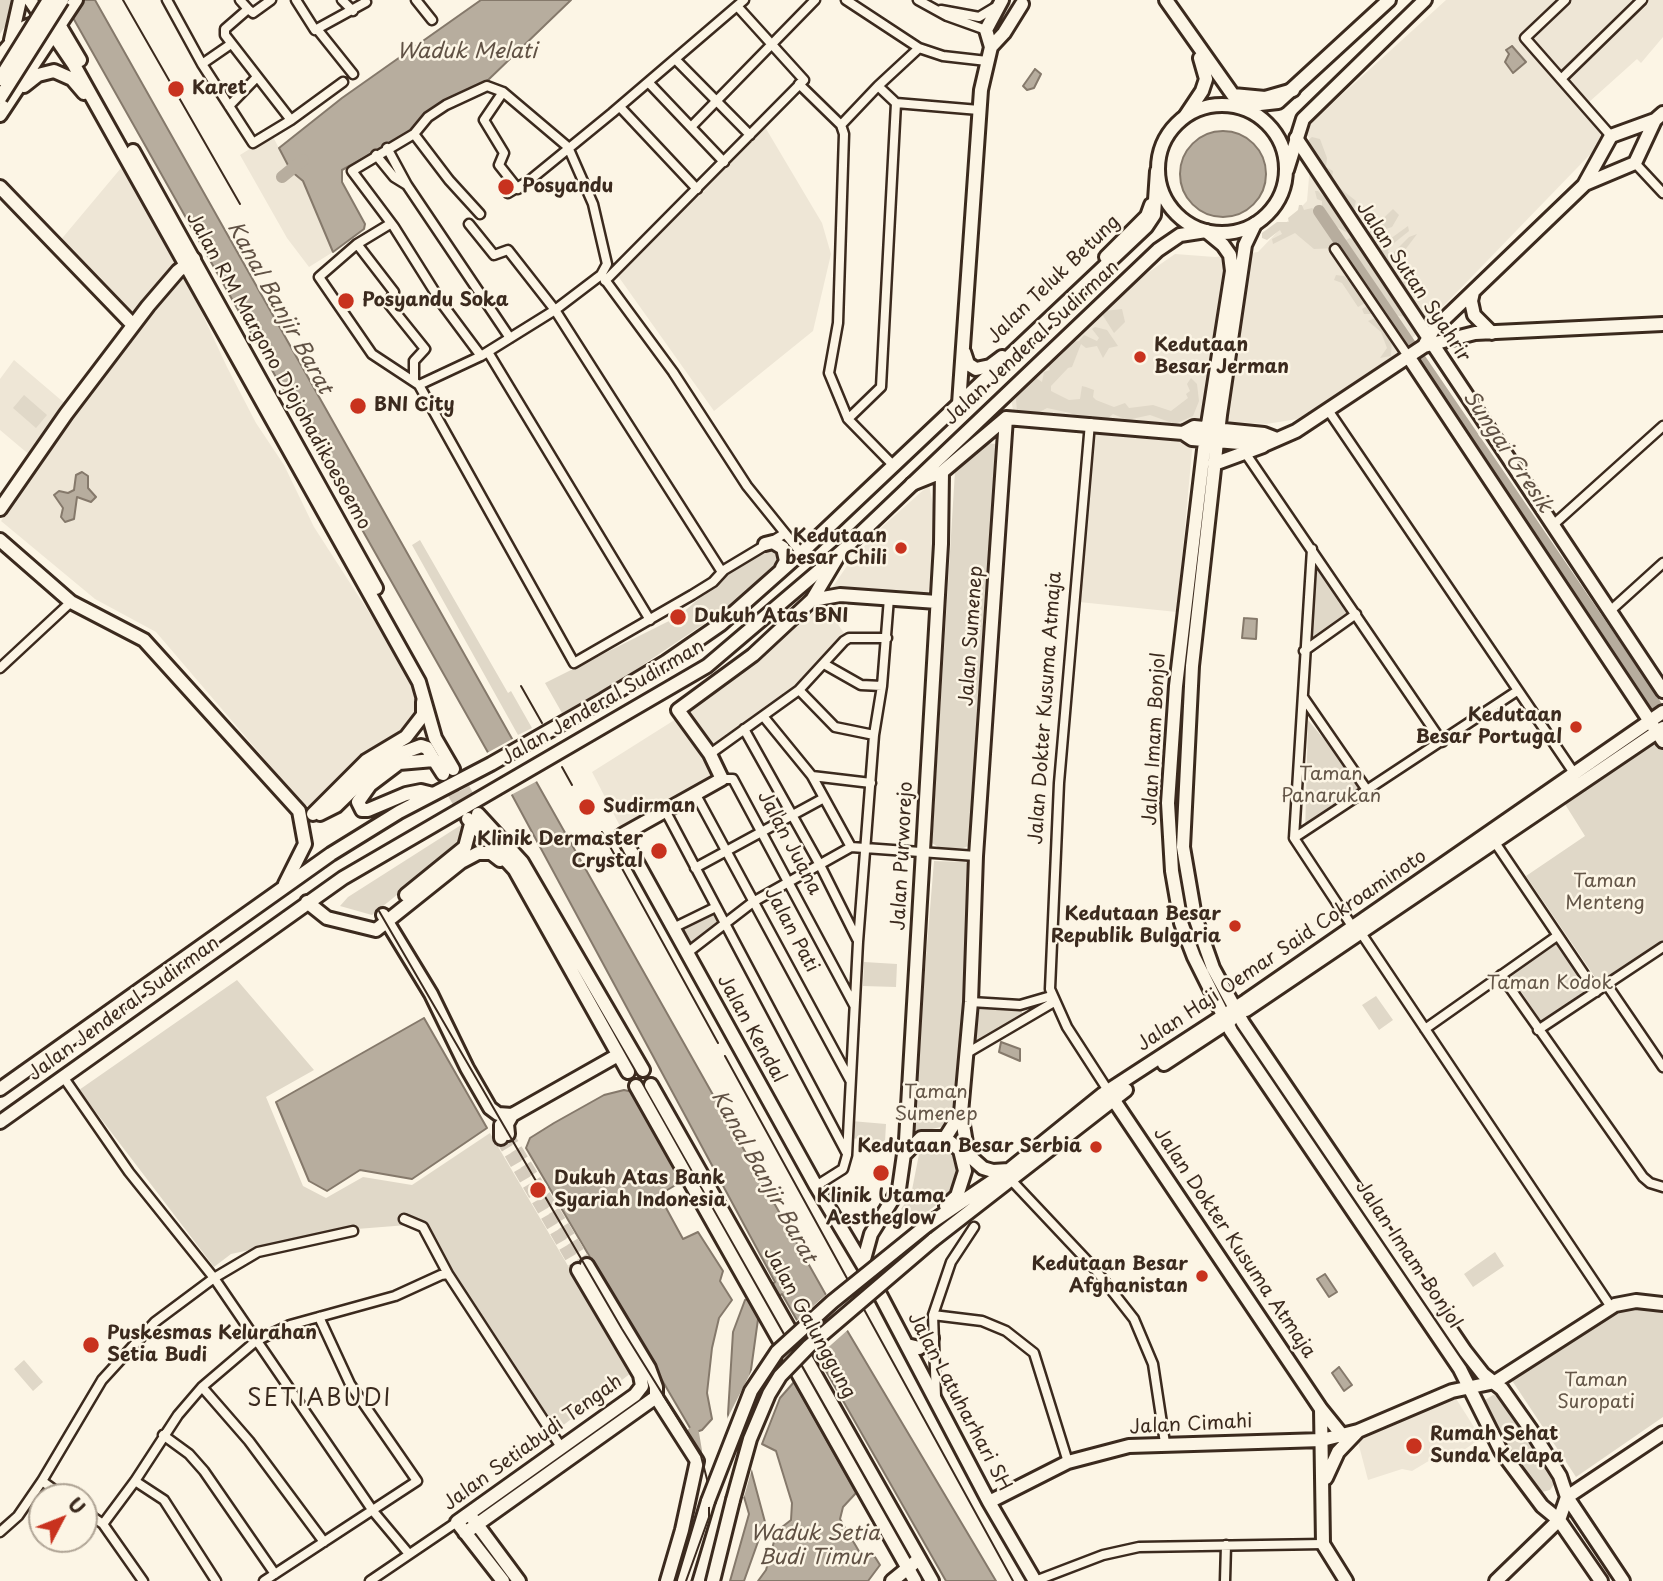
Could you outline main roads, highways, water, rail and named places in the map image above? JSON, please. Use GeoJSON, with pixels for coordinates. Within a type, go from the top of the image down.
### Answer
{"type":"FeatureCollection","features":[{"type":"Feature","properties":{"kind":"main road"},"geometry":{"type":"LineString","coordinates":[[37,0],[56,23]]}},
{"type":"Feature","properties":{"kind":"main road"},"geometry":{"type":"LineString","coordinates":[[11,40],[16,21],[37,0]]}},
{"type":"Feature","properties":{"kind":"main road"},"geometry":{"type":"LineString","coordinates":[[0,79],[37,0]]}},
{"type":"Feature","properties":{"kind":"main road"},"geometry":{"type":"LineString","coordinates":[[0,115],[5,99],[62,0]]}},
{"type":"Feature","properties":{"kind":"main road"},"geometry":{"type":"LineString","coordinates":[[5,99],[35,63],[56,23],[76,0]]}},
{"type":"Feature","properties":{"kind":"main road"},"geometry":{"type":"LineString","coordinates":[[991,47],[986,30],[1002,0]]}},
{"type":"Feature","properties":{"kind":"main road"},"geometry":{"type":"LineString","coordinates":[[1186,115],[1209,106],[1271,105],[1293,90],[1389,0]]}},
{"type":"Feature","properties":{"kind":"main road"},"geometry":{"type":"LineString","coordinates":[[1157,171],[1177,215],[1193,227],[1206,231],[1230,232],[1255,223],[1272,208],[1283,184],[1296,138],[1310,111],[1425,0]]}},
{"type":"Feature","properties":{"kind":"main road"},"geometry":{"type":"LineString","coordinates":[[1165,1],[1233,95],[1265,98],[1293,90]]}},
{"type":"Feature","properties":{"kind":"main road"},"geometry":{"type":"LineString","coordinates":[[1165,1],[1206,72],[1202,91],[1165,139],[1157,171],[1154,215],[1164,213],[1173,219],[1176,228],[1170,240]]}},
{"type":"Feature","properties":{"kind":"main road","name":"Jalan Teluk Betung"},"geometry":{"type":"LineString","coordinates":[[959,404],[979,110],[991,47],[1004,33],[1022,4]]}},
{"type":"Feature","properties":{"kind":"main road"},"geometry":{"type":"LineString","coordinates":[[0,56],[11,40],[29,24],[56,23]]}},
{"type":"Feature","properties":{"kind":"main road","name":"Jalan RM Margono Djojohadikoesoemo"},"geometry":{"type":"LineString","coordinates":[[56,23],[75,65],[190,262],[419,682],[438,752]]}},
{"type":"Feature","properties":{"kind":"main road","name":"Jalan RM Margono Djojohadikoesoemo"},"geometry":{"type":"LineString","coordinates":[[56,23],[419,667],[432,699],[438,752]]}},
{"type":"Feature","properties":{"kind":"main road"},"geometry":{"type":"LineString","coordinates":[[0,69],[13,50],[22,45],[30,48],[35,63]]}},
{"type":"Feature","properties":{"kind":"main road"},"geometry":{"type":"LineString","coordinates":[[35,63],[52,53],[75,65]]}},
{"type":"Feature","properties":{"kind":"main road"},"geometry":{"type":"LineString","coordinates":[[5,99],[38,75],[54,71],[72,79],[99,108]]}},
{"type":"Feature","properties":{"kind":"main road"},"geometry":{"type":"LineString","coordinates":[[1231,106],[1255,115],[1274,134],[1285,163],[1283,184]]}},
{"type":"Feature","properties":{"kind":"main road"},"geometry":{"type":"LineString","coordinates":[[1214,464],[1246,454],[1296,431],[1421,348],[1473,292],[1584,185],[1611,136],[1659,117]]}},
{"type":"Feature","properties":{"kind":"main road"},"geometry":{"type":"LineString","coordinates":[[1584,185],[1635,163],[1659,117]]}},
{"type":"Feature","properties":{"kind":"main road","name":"Jalan Sutan Syahrir"},"geometry":{"type":"LineString","coordinates":[[1296,138],[1421,348],[1443,360],[1663,691]]}},
{"type":"Feature","properties":{"kind":"main road","name":"Jalan Teluk Betung"},"geometry":{"type":"LineString","coordinates":[[963,351],[968,364],[976,369],[998,362],[1147,216],[1156,185]]}},
{"type":"Feature","properties":{"kind":"main road"},"geometry":{"type":"LineString","coordinates":[[0,187],[133,325]]}},
{"type":"Feature","properties":{"kind":"main road","name":"Jalan Jenderal Sudirman"},"geometry":{"type":"LineString","coordinates":[[0,1089],[285,884],[433,794],[491,764],[666,662],[720,624],[801,553],[1132,241],[1154,215]]}},
{"type":"Feature","properties":{"kind":"main road","name":"Jalan Imam Bonjol"},"geometry":{"type":"LineString","coordinates":[[1255,223],[1245,246],[1212,435],[1214,464],[1192,666],[1183,847],[1191,898],[1206,952],[1236,1012],[1460,1368],[1468,1390],[1502,1451],[1542,1506],[1559,1520],[1601,1581]]}},
{"type":"Feature","properties":{"kind":"main road","name":"Jalan Jenderal Sudirman"},"geometry":{"type":"LineString","coordinates":[[0,1122],[307,902],[457,809],[707,667],[841,552],[1170,240],[1187,233],[1206,231]]}},
{"type":"Feature","properties":{"kind":"main road","name":"Jalan Imam Bonjol"},"geometry":{"type":"LineString","coordinates":[[1206,231],[1223,245],[1230,255],[1233,271],[1176,686],[1168,816],[1172,871],[1181,923],[1224,1019],[1465,1351],[1483,1374],[1495,1382],[1543,1449],[1560,1476],[1567,1497],[1623,1581]]}},
{"type":"Feature","properties":{"kind":"main road"},"geometry":{"type":"LineString","coordinates":[[0,509],[66,414],[133,325],[190,262]]}},
{"type":"Feature","properties":{"kind":"main road"},"geometry":{"type":"LineString","coordinates":[[1473,292],[1471,301],[1474,315],[1492,332]]}},
{"type":"Feature","properties":{"kind":"main road"},"geometry":{"type":"LineString","coordinates":[[1421,348],[1461,336],[1492,332],[1663,324]]}},
{"type":"Feature","properties":{"kind":"main road"},"geometry":{"type":"LineString","coordinates":[[1443,360],[1449,345],[1461,336]]}},
{"type":"Feature","properties":{"kind":"main road"},"geometry":{"type":"LineString","coordinates":[[1421,348],[1657,729]]}},
{"type":"Feature","properties":{"kind":"main road"},"geometry":{"type":"LineString","coordinates":[[912,484],[942,472],[1006,418],[1183,432],[1192,439],[1212,435],[1264,434],[1277,439]]}},
{"type":"Feature","properties":{"kind":"main road","name":"Jalan Sumenep"},"geometry":{"type":"LineString","coordinates":[[945,1138],[961,1113],[967,1053],[976,856],[1006,418]]}},
{"type":"Feature","properties":{"kind":"main road"},"geometry":{"type":"LineString","coordinates":[[1212,435],[1264,445]]}},
{"type":"Feature","properties":{"kind":"main road","name":"Jalan Purworejo"},"geometry":{"type":"LineString","coordinates":[[909,1141],[942,472]]}},
{"type":"Feature","properties":{"kind":"main road"},"geometry":{"type":"LineString","coordinates":[[0,540],[66,599],[144,640],[299,811],[305,844],[285,884]]}},
{"type":"Feature","properties":{"kind":"main road"},"geometry":{"type":"LineString","coordinates":[[765,544],[777,544],[785,551],[786,561],[778,574]]}},
{"type":"Feature","properties":{"kind":"main road"},"geometry":{"type":"LineString","coordinates":[[813,600],[841,552]]}},
{"type":"Feature","properties":{"kind":"main road"},"geometry":{"type":"LineString","coordinates":[[825,576],[831,588],[840,595]]}},
{"type":"Feature","properties":{"kind":"main road"},"geometry":{"type":"LineString","coordinates":[[813,600],[840,595],[937,602]]}},
{"type":"Feature","properties":{"kind":"main road","name":"Jalan Juana"},"geometry":{"type":"LineString","coordinates":[[622,835],[722,779],[710,754],[678,710],[753,655],[813,600]]}},
{"type":"Feature","properties":{"kind":"main road"},"geometry":{"type":"LineString","coordinates":[[313,814],[366,761],[395,746],[417,725],[424,706],[419,667]]}},
{"type":"Feature","properties":{"kind":"main road","name":"Jalan Haji Oemar Said Cokroaminoto"},"geometry":{"type":"LineString","coordinates":[[1356,930],[1494,841],[1657,729],[1663,712]]}},
{"type":"Feature","properties":{"kind":"main road","name":"Jalan Haji Oemar Said Cokroaminoto"},"geometry":{"type":"LineString","coordinates":[[713,1581],[750,1438],[780,1376],[809,1346],[1011,1175],[1111,1096],[1356,930],[1574,774],[1657,729]]}},
{"type":"Feature","properties":{"kind":"main road"},"geometry":{"type":"LineString","coordinates":[[299,811],[327,813],[376,767],[421,746],[438,752],[448,772]]}},
{"type":"Feature","properties":{"kind":"main road"},"geometry":{"type":"LineString","coordinates":[[433,794],[421,791],[406,794],[368,810],[362,810],[358,802],[360,794],[390,768],[438,752]]}},
{"type":"Feature","properties":{"kind":"main road"},"geometry":{"type":"LineString","coordinates":[[307,902],[327,918],[376,930],[465,847],[472,819]]}},
{"type":"Feature","properties":{"kind":"main road"},"geometry":{"type":"LineString","coordinates":[[472,819],[515,870],[627,1072],[611,1065],[596,1068]]}},
{"type":"Feature","properties":{"kind":"main road"},"geometry":{"type":"LineString","coordinates":[[472,819],[522,862],[642,1070]]}},
{"type":"Feature","properties":{"kind":"main road","name":"Jalan Kendal"},"geometry":{"type":"LineString","coordinates":[[622,835],[816,1186],[849,1240]]}},
{"type":"Feature","properties":{"kind":"main road"},"geometry":{"type":"LineString","coordinates":[[386,918],[461,862],[478,853],[491,853],[515,870]]}},
{"type":"Feature","properties":{"kind":"main road"},"geometry":{"type":"LineString","coordinates":[[386,918],[431,994],[461,1058],[504,1133],[512,1115],[618,1055]]}},
{"type":"Feature","properties":{"kind":"main road"},"geometry":{"type":"LineString","coordinates":[[596,1068],[604,1051],[606,1030]]}},
{"type":"Feature","properties":{"kind":"main road","name":"Jalan Galunggung"},"geometry":{"type":"LineString","coordinates":[[651,1085],[758,1284],[772,1324],[911,1577]]}},
{"type":"Feature","properties":{"kind":"main road","name":"Jalan Galunggung"},"geometry":{"type":"LineString","coordinates":[[636,1086],[758,1284],[785,1318],[932,1581]]}},
{"type":"Feature","properties":{"kind":"main road","name":"Jalan Dokter Kusuma Atmaja"},"geometry":{"type":"LineString","coordinates":[[1111,1096],[1321,1409],[1342,1435]]}},
{"type":"Feature","properties":{"kind":"main road"},"geometry":{"type":"LineString","coordinates":[[490,1108],[498,1114],[512,1115]]}},
{"type":"Feature","properties":{"kind":"main road"},"geometry":{"type":"LineString","coordinates":[[961,1113],[967,1149],[973,1159],[983,1168],[1011,1175]]}},
{"type":"Feature","properties":{"kind":"main road"},"geometry":{"type":"LineString","coordinates":[[684,1581],[708,1500],[751,1391],[777,1352],[841,1294],[928,1225],[957,1196],[964,1179],[965,1162],[960,1150],[945,1138],[909,1141],[899,1189],[871,1234],[863,1263]]}},
{"type":"Feature","properties":{"kind":"main road","name":"Jalan Haji Oemar Said Cokroaminoto"},"geometry":{"type":"LineString","coordinates":[[928,1225],[1011,1175]]}},
{"type":"Feature","properties":{"kind":"main road"},"geometry":{"type":"LineString","coordinates":[[849,1240],[860,1241],[871,1234]]}},
{"type":"Feature","properties":{"kind":"main road","name":"Jalan Latuharhari SH"},"geometry":{"type":"LineString","coordinates":[[849,1240],[989,1502],[1035,1581]]}},
{"type":"Feature","properties":{"kind":"main road","name":"Jalan Setiabudi Tengah"},"geometry":{"type":"LineString","coordinates":[[583,1268],[652,1376],[656,1397],[694,1455],[682,1530],[667,1581]]}},
{"type":"Feature","properties":{"kind":"main road"},"geometry":{"type":"LineString","coordinates":[[1323,1485],[1338,1452],[1359,1431],[1452,1391],[1468,1390],[1495,1382],[1611,1307],[1636,1301],[1663,1304]]}},
{"type":"Feature","properties":{"kind":"main road","name":"Jalan Setiabudi Tengah"},"geometry":{"type":"LineString","coordinates":[[608,1310],[640,1375],[642,1386],[635,1395],[457,1522],[465,1533],[656,1397]]}},
{"type":"Feature","properties":{"kind":"main road"},"geometry":{"type":"LineString","coordinates":[[907,1345],[919,1348],[932,1338]]}},
{"type":"Feature","properties":{"kind":"main road"},"geometry":{"type":"LineString","coordinates":[[1321,1409],[1323,1544],[1346,1581]]}},
{"type":"Feature","properties":{"kind":"main road","name":"Jalan Cimahi"},"geometry":{"type":"LineString","coordinates":[[989,1502],[1068,1462],[1129,1446],[1322,1440],[1359,1431]]}},
{"type":"Feature","properties":{"kind":"main road"},"geometry":{"type":"LineString","coordinates":[[1496,1581],[1559,1520],[1567,1497],[1663,1433]]}},
{"type":"Feature","properties":{"kind":"main road"},"geometry":{"type":"LineString","coordinates":[[468,1513],[519,1581]]}},
{"type":"Feature","properties":{"kind":"main road"},"geometry":{"type":"LineString","coordinates":[[465,1533],[503,1581]]}},
{"type":"Feature","properties":{"kind":"main road"},"geometry":{"type":"LineString","coordinates":[[892,1581],[911,1577],[922,1564]]}},
{"type":"Feature","properties":{"kind":"water"},"geometry":{"type":"Polygon","coordinates":[[[63,0],[95,0],[826,1295],[996,1581],[946,1581],[782,1294],[759,1312],[746,1406],[747,1455],[765,1522],[744,1581],[730,1581],[749,1514],[735,1466],[728,1414],[733,1332],[745,1300],[756,1296],[775,1282],[512,795],[63,0]]]}},
{"type":"Feature","properties":{"kind":"water","name":"Waduk Melati"},"geometry":{"type":"Polygon","coordinates":[[[481,0],[571,0],[486,82],[449,101],[413,131],[342,170],[342,182],[365,224],[364,229],[333,252],[303,181],[291,171],[279,148],[342,98],[481,0]]]}},
{"type":"Feature","properties":{"kind":"water"},"geometry":{"type":"Polygon","coordinates":[[[1512,46],[1526,62],[1513,73],[1505,62],[1509,54],[1506,50],[1512,46]]]}},
{"type":"Feature","properties":{"kind":"water"},"geometry":{"type":"Polygon","coordinates":[[[1035,69],[1041,74],[1034,88],[1027,90],[1023,86],[1035,69]]]}},
{"type":"Feature","properties":{"kind":"water"},"geometry":{"type":"Polygon","coordinates":[[[1223,131],[1240,134],[1254,143],[1263,157],[1266,174],[1263,191],[1254,205],[1240,214],[1223,217],[1206,214],[1192,205],[1183,191],[1180,174],[1183,157],[1192,143],[1206,134],[1223,131]]]}},
{"type":"Feature","properties":{"kind":"water"},"geometry":{"type":"Polygon","coordinates":[[[82,472],[88,476],[88,488],[96,497],[91,502],[77,497],[74,519],[65,522],[61,517],[63,508],[54,495],[59,491],[68,493],[74,490],[76,475],[82,472]]]}},
{"type":"Feature","properties":{"kind":"water"},"geometry":{"type":"Polygon","coordinates":[[[1244,618],[1257,619],[1256,639],[1242,638],[1244,618]]]}},
{"type":"Feature","properties":{"kind":"water"},"geometry":{"type":"Polygon","coordinates":[[[424,1018],[487,1128],[412,1179],[360,1170],[327,1191],[309,1181],[276,1102],[424,1018]]]}},
{"type":"Feature","properties":{"kind":"water"},"geometry":{"type":"Polygon","coordinates":[[[1001,1042],[1020,1049],[1020,1061],[999,1052],[1001,1042]]]}},
{"type":"Feature","properties":{"kind":"water"},"geometry":{"type":"Polygon","coordinates":[[[624,1090],[633,1092],[684,1180],[659,1195],[683,1239],[698,1232],[723,1271],[720,1281],[732,1300],[719,1318],[712,1348],[707,1393],[712,1419],[702,1430],[693,1433],[526,1148],[530,1138],[554,1123],[604,1095],[624,1090]]]}},
{"type":"Feature","properties":{"kind":"water"},"geometry":{"type":"Polygon","coordinates":[[[1325,1274],[1337,1292],[1329,1297],[1317,1279],[1325,1274]]]}},
{"type":"Feature","properties":{"kind":"water"},"geometry":{"type":"Polygon","coordinates":[[[1339,1367],[1352,1385],[1344,1391],[1332,1373],[1339,1367]]]}},
{"type":"Feature","properties":{"kind":"water","name":"Waduk Setia Budi Timur"},"geometry":{"type":"Polygon","coordinates":[[[794,1382],[856,1493],[843,1507],[840,1519],[860,1553],[875,1557],[880,1565],[868,1581],[758,1581],[766,1570],[777,1531],[791,1520],[792,1503],[776,1451],[762,1444],[780,1398],[794,1382]]]}},
{"type":"Feature","properties":{"kind":"waterway"},"geometry":{"type":"LineString","coordinates":[[282,177],[303,160]]}},
{"type":"Feature","properties":{"kind":"waterway","name":"Sungai Gresik"},"geometry":{"type":"LineString","coordinates":[[1319,211],[1663,716]]}},
{"type":"Feature","properties":{"kind":"waterway"},"geometry":{"type":"LineString","coordinates":[[693,1433],[696,1451],[693,1461]]}},
{"type":"Feature","properties":{"kind":"tunnel"},"geometry":{"type":"LineString","coordinates":[[455,773],[477,812]]}},
{"type":"Feature","properties":{"kind":"tunnel"},"geometry":{"type":"LineString","coordinates":[[444,777],[466,815]]}},
{"type":"Feature","properties":{"kind":"tunnel"},"geometry":{"type":"LineString","coordinates":[[507,1134],[587,1265]]}},
{"type":"Feature","properties":{"kind":"tunnel"},"geometry":{"type":"LineString","coordinates":[[501,1138],[578,1270]]}},
{"type":"Feature","properties":{"kind":"tram line"},"geometry":{"type":"LineString","coordinates":[[379,911],[622,1329],[701,1456],[709,1487],[709,1517],[686,1581]]}},
{"type":"Feature","properties":{"kind":"railway"},"geometry":{"type":"LineString","coordinates":[[123,0],[240,204]]}},
{"type":"Feature","properties":{"kind":"railway"},"geometry":{"type":"LineString","coordinates":[[521,686],[542,723]]}},
{"type":"Feature","properties":{"kind":"railway"},"geometry":{"type":"LineString","coordinates":[[562,767],[572,785]]}},
{"type":"Feature","properties":{"kind":"railway"},"geometry":{"type":"LineString","coordinates":[[602,832],[718,1043]]}},
{"type":"Feature","properties":{"kind":"railway"},"geometry":{"type":"LineString","coordinates":[[725,1056],[1013,1581]]}},
{"type":"Feature","properties":{"kind":"place","name":"Karet"},"geometry":{"type":"Point","coordinates":[176,89]}},
{"type":"Feature","properties":{"kind":"place","name":"Posyandu"},"geometry":{"type":"Point","coordinates":[506,187]}},
{"type":"Feature","properties":{"kind":"place","name":"Posyandu Soka"},"geometry":{"type":"Point","coordinates":[346,301]}},
{"type":"Feature","properties":{"kind":"place","name":"Kedutaan Besar Jerman"},"geometry":{"type":"Point","coordinates":[1140,357]}},
{"type":"Feature","properties":{"kind":"place","name":"BNI City"},"geometry":{"type":"Point","coordinates":[358,406]}},
{"type":"Feature","properties":{"kind":"place","name":"Kedutaan besar Chili"},"geometry":{"type":"Point","coordinates":[901,548]}},
{"type":"Feature","properties":{"kind":"place","name":"Dukuh Atas BNI"},"geometry":{"type":"Point","coordinates":[678,617]}},
{"type":"Feature","properties":{"kind":"place","name":"Kedutaan Besar Portugal"},"geometry":{"type":"Point","coordinates":[1576,727]}},
{"type":"Feature","properties":{"kind":"place","name":"Sudirman"},"geometry":{"type":"Point","coordinates":[587,807]}},
{"type":"Feature","properties":{"kind":"place","name":"Klinik Dermaster Crystal"},"geometry":{"type":"Point","coordinates":[659,851]}},
{"type":"Feature","properties":{"kind":"place","name":"Kedutaan Besar Republik Bulgaria"},"geometry":{"type":"Point","coordinates":[1235,926]}},
{"type":"Feature","properties":{"kind":"place","name":"Kedutaan Besar Serbia"},"geometry":{"type":"Point","coordinates":[1096,1147]}},
{"type":"Feature","properties":{"kind":"place","name":"Klinik Utama Aestheglow"},"geometry":{"type":"Point","coordinates":[881,1173]}},
{"type":"Feature","properties":{"kind":"place","name":"Dukuh Atas Bank Syariah Indonesia"},"geometry":{"type":"Point","coordinates":[538,1190]}},
{"type":"Feature","properties":{"kind":"place","name":"Kedutaan Besar Afghanistan"},"geometry":{"type":"Point","coordinates":[1202,1276]}},
{"type":"Feature","properties":{"kind":"place","name":"Puskesmas Kelurahan Setia Budi"},"geometry":{"type":"Point","coordinates":[91,1345]}},
{"type":"Feature","properties":{"kind":"place","name":"Rumah Sehat Sunda Kelapa"},"geometry":{"type":"Point","coordinates":[1414,1446]}},
{"type":"Feature","properties":{"kind":"district","name":"SETIABUDI"},"geometry":{"type":"Point","coordinates":[320,1400]}},
{"type":"Feature","properties":{"kind":"water label","name":"Kanal Banjir Barat"},"geometry":{"type":"Point","coordinates":[279,308]}},
{"type":"Feature","properties":{"kind":"water label","name":"Kanal Banjir Barat"},"geometry":{"type":"Point","coordinates":[763,1177]}},
{"type":"Feature","properties":{"kind":"park label","name":"Taman Panarukan"},"geometry":{"type":"Point","coordinates":[1331,786]}},
{"type":"Feature","properties":{"kind":"park label","name":"Taman Menteng"},"geometry":{"type":"Point","coordinates":[1605,893]}},
{"type":"Feature","properties":{"kind":"park label","name":"Taman Kodok"},"geometry":{"type":"Point","coordinates":[1550,984]}},
{"type":"Feature","properties":{"kind":"park label","name":"Taman Sumenep"},"geometry":{"type":"Point","coordinates":[936,1104]}},
{"type":"Feature","properties":{"kind":"park label","name":"Taman Suropati"},"geometry":{"type":"Point","coordinates":[1596,1392]}}]}
